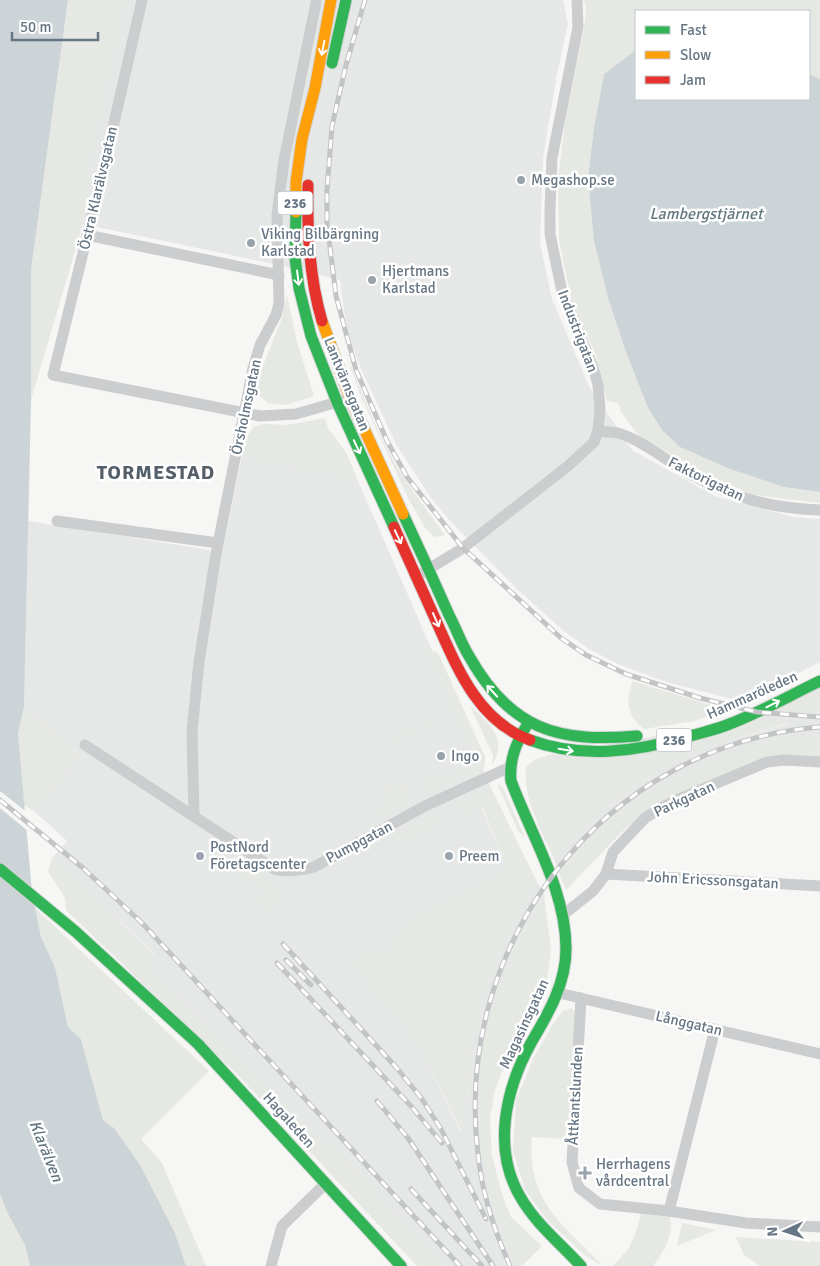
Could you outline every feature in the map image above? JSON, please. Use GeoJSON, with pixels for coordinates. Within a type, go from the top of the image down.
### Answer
{"type":"FeatureCollection","features":[{"type":"Feature","properties":{"kind":"main road","name":"Lantvärnsgatan"},"geometry":{"type":"LineString","coordinates":[[331,0],[315,88],[302,139],[296,182],[296,258],[304,312],[311,336],[337,402],[467,684],[480,704],[501,724],[520,737]]}},
{"type":"Feature","properties":{"kind":"main road"},"geometry":{"type":"LineString","coordinates":[[313,140],[346,3]]}},
{"type":"Feature","properties":{"kind":"main road","name":"Lantvärnsgatan"},"geometry":{"type":"LineString","coordinates":[[309,174],[308,220],[314,286],[326,332],[350,398],[468,655],[480,677],[496,696],[528,723]]}},
{"type":"Feature","properties":{"kind":"main road","name":"Hammaröleden"},"geometry":{"type":"LineString","coordinates":[[528,723],[569,737],[589,739],[624,738],[662,732],[702,724],[729,715],[820,670]]}},
{"type":"Feature","properties":{"kind":"main road","name":"Hammaröleden"},"geometry":{"type":"LineString","coordinates":[[520,737],[540,745],[578,752],[609,752],[643,748],[726,725],[820,681]]}},
{"type":"Feature","properties":{"kind":"main road","name":"Magasinsgatan"},"geometry":{"type":"LineString","coordinates":[[528,723],[514,750],[510,767],[511,781],[563,915],[566,934],[566,954],[558,993],[550,1013],[529,1048],[511,1088],[506,1111],[505,1140],[510,1173],[521,1198],[543,1226],[581,1266]]}},
{"type":"Feature","properties":{"kind":"main road","name":"Hagaleden"},"geometry":{"type":"LineString","coordinates":[[0,869],[76,932],[148,1000],[401,1266]]}},
{"type":"Feature","properties":{"kind":"main road","name":"Hagaleden"},"geometry":{"type":"LineString","coordinates":[[323,1185],[392,1266]]}},
{"type":"Feature","properties":{"kind":"street","name":"Östra Klarälvsgatan"},"geometry":{"type":"LineString","coordinates":[[142,0],[53,375],[244,414]]}},
{"type":"Feature","properties":{"kind":"street","name":"Industrigatan"},"geometry":{"type":"LineString","coordinates":[[577,0],[578,28],[552,158],[550,234],[562,292],[593,367],[598,385],[600,409],[598,431]]}},
{"type":"Feature","properties":{"kind":"street","name":"Örsholmsgatan"},"geometry":{"type":"LineString","coordinates":[[194,816],[192,731],[199,662],[218,543],[253,368],[260,345],[276,315],[279,304],[277,215],[284,160],[316,3]]}},
{"type":"Feature","properties":{"kind":"street"},"geometry":{"type":"LineString","coordinates":[[87,235],[279,275]]}},
{"type":"Feature","properties":{"kind":"street"},"geometry":{"type":"LineString","coordinates":[[244,414],[260,416],[296,414],[350,398]]}},
{"type":"Feature","properties":{"kind":"street"},"geometry":{"type":"LineString","coordinates":[[416,576],[463,548],[568,466],[594,442],[598,431]]}},
{"type":"Feature","properties":{"kind":"street","name":"Faktorigatan"},"geometry":{"type":"LineString","coordinates":[[598,431],[619,433],[630,438],[688,473],[742,497],[776,507],[820,510]]}},
{"type":"Feature","properties":{"kind":"street"},"geometry":{"type":"LineString","coordinates":[[57,521],[218,543]]}},
{"type":"Feature","properties":{"kind":"street","name":"Pumpgatan"},"geometry":{"type":"LineString","coordinates":[[85,745],[274,869],[288,872],[314,867],[425,806],[510,767]]}},
{"type":"Feature","properties":{"kind":"street","name":"Parkgatan"},"geometry":{"type":"LineString","coordinates":[[563,915],[593,891],[606,874],[613,852],[645,818],[674,801],[767,762],[784,760],[820,762]]}},
{"type":"Feature","properties":{"kind":"street","name":"John Ericssonsgatan"},"geometry":{"type":"LineString","coordinates":[[606,874],[820,886]]}},
{"type":"Feature","properties":{"kind":"street","name":"Långgatan"},"geometry":{"type":"LineString","coordinates":[[558,993],[820,1054]]}},
{"type":"Feature","properties":{"kind":"street","name":"Åttkantslunden"},"geometry":{"type":"LineString","coordinates":[[581,998],[572,1162],[579,1188],[600,1204],[669,1211],[746,1223],[820,1227]]}},
{"type":"Feature","properties":{"kind":"street"},"geometry":{"type":"LineString","coordinates":[[669,1211],[715,1029]]}},
{"type":"Feature","properties":{"kind":"street"},"geometry":{"type":"LineString","coordinates":[[271,1266],[282,1226],[323,1185]]}},
{"type":"Feature","properties":{"kind":"shaded area"},"geometry":{"type":"Polygon","coordinates":[[[68,0],[126,0],[89,165],[83,224],[31,400],[31,270],[68,0]]]}},
{"type":"Feature","properties":{"kind":"shaded area"},"geometry":{"type":"Polygon","coordinates":[[[126,0],[563,0],[568,24],[557,74],[543,158],[540,243],[552,299],[589,386],[632,450],[715,496],[793,517],[820,519],[820,662],[779,683],[736,700],[666,682],[620,665],[589,649],[565,632],[517,589],[451,522],[431,498],[397,446],[361,369],[345,318],[340,280],[83,224],[89,165],[126,0]]]}},
{"type":"Feature","properties":{"kind":"shaded area"},"geometry":{"type":"Polygon","coordinates":[[[584,0],[820,0],[820,79],[810,74],[810,10],[635,10],[635,51],[604,75],[594,127],[588,178],[608,298],[627,355],[648,408],[662,430],[784,487],[820,492],[820,503],[753,495],[708,475],[639,436],[621,412],[618,403],[607,401],[596,355],[572,303],[559,240],[558,180],[565,122],[586,10],[584,0]]]}},
{"type":"Feature","properties":{"kind":"shaded area"},"geometry":{"type":"Polygon","coordinates":[[[287,296],[297,342],[314,396],[286,405],[268,403],[260,396],[258,378],[281,321],[287,296]]]}},
{"type":"Feature","properties":{"kind":"shaded area"},"geometry":{"type":"Polygon","coordinates":[[[344,348],[372,418],[392,458],[445,535],[435,537],[426,529],[409,500],[360,394],[344,348]]]}},
{"type":"Feature","properties":{"kind":"shaded area"},"geometry":{"type":"Polygon","coordinates":[[[325,418],[328,428],[347,454],[358,481],[242,456],[246,438],[253,427],[263,424],[287,425],[325,418]]]}},
{"type":"Feature","properties":{"kind":"shaded area"},"geometry":{"type":"Polygon","coordinates":[[[242,456],[358,481],[432,650],[438,653],[485,757],[483,769],[491,788],[456,804],[482,808],[508,872],[414,916],[388,951],[347,959],[419,1045],[460,1131],[466,1125],[469,1061],[483,994],[506,936],[537,882],[544,894],[518,943],[481,1050],[490,1198],[515,1266],[446,1266],[355,1170],[253,1073],[147,966],[155,954],[52,858],[67,841],[35,812],[80,755],[24,707],[28,521],[222,552],[242,456]]]}},
{"type":"Feature","properties":{"kind":"shaded area"},"geometry":{"type":"Polygon","coordinates":[[[426,650],[438,653],[485,757],[483,769],[428,793],[423,788],[424,781],[430,778],[442,781],[477,762],[455,715],[403,739],[401,744],[397,746],[394,743],[398,729],[402,725],[407,724],[412,728],[417,728],[454,712],[430,661],[425,656],[426,650]]]}},
{"type":"Feature","properties":{"kind":"shaded area"},"geometry":{"type":"Polygon","coordinates":[[[633,681],[726,710],[695,721],[644,729],[634,719],[629,707],[629,694],[633,681]]]}},
{"type":"Feature","properties":{"kind":"shaded area"},"geometry":{"type":"Polygon","coordinates":[[[820,687],[820,714],[772,711],[820,687]]]}},
{"type":"Feature","properties":{"kind":"shaded area"},"geometry":{"type":"Polygon","coordinates":[[[470,706],[490,725],[498,739],[497,756],[492,765],[493,755],[470,706]]]}},
{"type":"Feature","properties":{"kind":"shaded area"},"geometry":{"type":"Polygon","coordinates":[[[24,707],[80,755],[35,812],[24,805],[18,733],[24,707]]]}},
{"type":"Feature","properties":{"kind":"shaded area"},"geometry":{"type":"Polygon","coordinates":[[[772,711],[820,714],[820,735],[771,740],[652,788],[618,813],[558,872],[554,859],[619,797],[665,767],[710,746],[791,723],[757,718],[772,711]]]}},
{"type":"Feature","properties":{"kind":"shaded area"},"geometry":{"type":"Polygon","coordinates":[[[757,718],[792,722],[710,746],[665,767],[619,797],[554,859],[534,814],[527,790],[526,767],[534,760],[548,755],[757,718]]]}},
{"type":"Feature","properties":{"kind":"shaded area"},"geometry":{"type":"Polygon","coordinates":[[[820,735],[820,758],[773,756],[656,805],[626,828],[566,890],[558,872],[618,813],[652,788],[712,759],[771,740],[820,735]]]}},
{"type":"Feature","properties":{"kind":"shaded area"},"geometry":{"type":"Polygon","coordinates":[[[397,783],[405,788],[413,801],[411,804],[379,819],[380,807],[387,788],[397,783]]]}},
{"type":"Feature","properties":{"kind":"shaded area"},"geometry":{"type":"Polygon","coordinates":[[[497,783],[503,788],[525,837],[518,831],[497,783]]]}},
{"type":"Feature","properties":{"kind":"shaded area"},"geometry":{"type":"Polygon","coordinates":[[[491,788],[537,882],[506,936],[483,994],[469,1061],[466,1125],[461,1131],[419,1045],[347,959],[388,951],[414,916],[508,872],[483,808],[462,815],[456,803],[491,788]]]}},
{"type":"Feature","properties":{"kind":"shaded area"},"geometry":{"type":"Polygon","coordinates":[[[442,810],[444,818],[442,822],[401,841],[396,840],[396,833],[442,810]]]}},
{"type":"Feature","properties":{"kind":"shaded area"},"geometry":{"type":"Polygon","coordinates":[[[218,848],[260,875],[274,888],[278,897],[275,908],[268,910],[258,903],[262,889],[214,854],[218,848]]]}},
{"type":"Feature","properties":{"kind":"shaded area"},"geometry":{"type":"Polygon","coordinates":[[[52,858],[155,955],[147,966],[253,1073],[355,1170],[446,1266],[417,1266],[235,1072],[66,910],[65,898],[48,871],[52,858]]]}},
{"type":"Feature","properties":{"kind":"shaded area"},"geometry":{"type":"Polygon","coordinates":[[[544,894],[551,950],[547,980],[508,1057],[495,1090],[490,1118],[492,1156],[503,1197],[511,1217],[542,1246],[522,1266],[515,1266],[490,1198],[483,1157],[478,1104],[481,1050],[494,1003],[518,943],[544,894]]]}},
{"type":"Feature","properties":{"kind":"shaded area"},"geometry":{"type":"Polygon","coordinates":[[[35,908],[209,1071],[141,1139],[162,1163],[206,1266],[186,1266],[175,1233],[114,1128],[103,1120],[81,1039],[68,1027],[55,967],[41,937],[35,908]]]}},
{"type":"Feature","properties":{"kind":"shaded area"},"geometry":{"type":"Polygon","coordinates":[[[572,1008],[576,1013],[567,1139],[532,1137],[532,1159],[535,1178],[541,1195],[550,1210],[574,1238],[603,1266],[587,1257],[547,1220],[525,1190],[513,1151],[516,1100],[534,1057],[553,1024],[563,1011],[572,1008]]]}},
{"type":"Feature","properties":{"kind":"shaded area"},"geometry":{"type":"Polygon","coordinates":[[[0,1194],[7,1212],[25,1245],[30,1266],[0,1266],[0,1194]]]}},
{"type":"Feature","properties":{"kind":"shaded area"},"geometry":{"type":"Polygon","coordinates":[[[641,1213],[670,1217],[671,1230],[661,1255],[653,1266],[613,1266],[629,1248],[641,1213]]]}},
{"type":"Feature","properties":{"kind":"shaded area"},"geometry":{"type":"Polygon","coordinates":[[[682,1223],[716,1230],[677,1246],[682,1223]]]}},
{"type":"Feature","properties":{"kind":"shaded area"},"geometry":{"type":"Polygon","coordinates":[[[736,1237],[820,1242],[820,1266],[760,1266],[744,1255],[736,1237]]]}},
{"type":"Feature","properties":{"kind":"water","name":"Klarälven"},"geometry":{"type":"Polygon","coordinates":[[[0,0],[68,0],[31,270],[31,400],[24,707],[18,733],[32,892],[41,937],[55,967],[68,1027],[81,1039],[103,1120],[114,1128],[140,1165],[175,1233],[186,1266],[30,1266],[25,1245],[7,1212],[0,1194],[0,0]]]}},
{"type":"Feature","properties":{"kind":"water","name":"Lambergstjärnet"},"geometry":{"type":"Polygon","coordinates":[[[635,51],[635,100],[810,100],[810,74],[820,79],[820,492],[784,487],[730,469],[680,447],[662,430],[648,408],[627,355],[608,298],[594,240],[588,178],[594,127],[604,74],[635,51]]]}},
{"type":"Feature","properties":{"kind":"pier"},"geometry":{"type":"Polygon","coordinates":[[[0,791],[28,813],[29,832],[0,808],[0,791]]]}},
{"type":"Feature","properties":{"kind":"railway"},"geometry":{"type":"LineString","coordinates":[[365,0],[346,65],[332,126],[327,190],[327,223],[336,296],[356,370],[387,441],[407,477],[463,548],[561,638],[586,655],[626,674],[700,698],[757,712],[820,717]]}},
{"type":"Feature","properties":{"kind":"railway"},"geometry":{"type":"LineString","coordinates":[[510,1266],[499,1239],[482,1183],[478,1154],[476,1076],[490,1001],[518,931],[559,868],[610,814],[672,771],[743,742],[820,727]]}},
{"type":"Feature","properties":{"kind":"railway"},"geometry":{"type":"LineString","coordinates":[[0,800],[83,868],[142,923],[460,1266]]}},
{"type":"Feature","properties":{"kind":"railway"},"geometry":{"type":"LineString","coordinates":[[283,944],[396,1067],[422,1099],[441,1129],[486,1219]]}},
{"type":"Feature","properties":{"kind":"railway"},"geometry":{"type":"LineString","coordinates":[[286,960],[311,985]]}},
{"type":"Feature","properties":{"kind":"railway"},"geometry":{"type":"LineString","coordinates":[[277,963],[410,1105],[442,1143]]}},
{"type":"Feature","properties":{"kind":"railway"},"geometry":{"type":"LineString","coordinates":[[377,1101],[408,1138],[493,1266]]}},
{"type":"Feature","properties":{"kind":"railway"},"geometry":{"type":"LineString","coordinates":[[411,1189],[482,1266]]}},
{"type":"Feature","properties":{"kind":"traffic: fast"},"geometry":{"type":"LineString","coordinates":[[332,63],[346,0]]}},
{"type":"Feature","properties":{"kind":"traffic: fast"},"geometry":{"type":"LineString","coordinates":[[296,212],[295,258],[299,288],[311,336],[337,402],[394,527]]}},
{"type":"Feature","properties":{"kind":"traffic: fast"},"geometry":{"type":"LineString","coordinates":[[403,514],[466,651],[485,681],[501,700],[519,715],[538,726],[559,733],[583,737],[608,738],[637,736]]}},
{"type":"Feature","properties":{"kind":"traffic: fast"},"geometry":{"type":"LineString","coordinates":[[530,740],[569,750],[588,751],[628,750],[648,746],[727,725],[820,681]]}},
{"type":"Feature","properties":{"kind":"traffic: fast"},"geometry":{"type":"LineString","coordinates":[[527,725],[514,752],[511,766],[511,781],[554,884],[560,905],[566,949],[563,974],[555,998],[514,1080],[505,1120],[505,1140],[507,1160],[512,1179],[521,1198],[541,1225],[581,1266]]}},
{"type":"Feature","properties":{"kind":"traffic: fast"},"geometry":{"type":"LineString","coordinates":[[0,869],[76,932],[198,1044],[401,1266]]}},
{"type":"Feature","properties":{"kind":"traffic: slow"},"geometry":{"type":"LineString","coordinates":[[296,212],[296,182],[302,139],[315,88],[331,0]]}},
{"type":"Feature","properties":{"kind":"traffic: slow"},"geometry":{"type":"LineString","coordinates":[[322,321],[350,398],[403,514]]}},
{"type":"Feature","properties":{"kind":"traffic: jam"},"geometry":{"type":"LineString","coordinates":[[308,185],[310,254],[314,288],[322,321]]}},
{"type":"Feature","properties":{"kind":"traffic: jam"},"geometry":{"type":"LineString","coordinates":[[394,527],[450,651],[469,688],[495,719],[511,731],[530,740]]}},
{"type":"Feature","properties":{"kind":"place","name":"Megashop.se"},"geometry":{"type":"Point","coordinates":[521,180]}},
{"type":"Feature","properties":{"kind":"place","name":"Viking Bilbärgning Karlstad"},"geometry":{"type":"Point","coordinates":[251,243]}},
{"type":"Feature","properties":{"kind":"place","name":"Hjertmans Karlstad"},"geometry":{"type":"Point","coordinates":[372,280]}},
{"type":"Feature","properties":{"kind":"place","name":"Ingo"},"geometry":{"type":"Point","coordinates":[441,756]}},
{"type":"Feature","properties":{"kind":"place","name":"PostNord Företagscenter"},"geometry":{"type":"Point","coordinates":[200,856]}},
{"type":"Feature","properties":{"kind":"place","name":"Preem"},"geometry":{"type":"Point","coordinates":[449,856]}},
{"type":"Feature","properties":{"kind":"place","name":"Herrhagens vårdcentral"},"geometry":{"type":"Point","coordinates":[585,1173]}},
{"type":"Feature","properties":{"kind":"district","name":"TORMESTAD"},"geometry":{"type":"Point","coordinates":[156,472]}}]}
